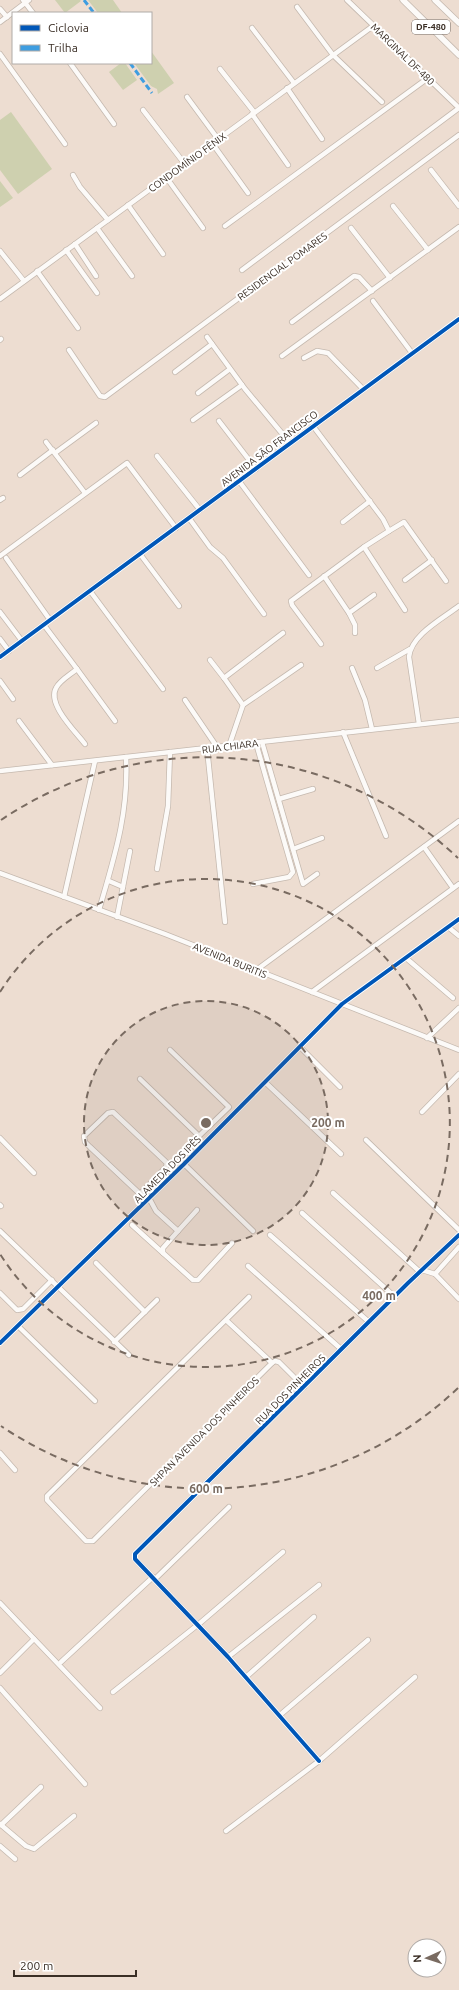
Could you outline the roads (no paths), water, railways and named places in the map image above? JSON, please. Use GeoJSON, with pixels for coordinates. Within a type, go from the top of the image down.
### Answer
{"type":"FeatureCollection","features":[{"type":"Feature","properties":{"kind":"main road","name":"DF-480"},"geometry":{"type":"LineString","coordinates":[[403,0],[459,55]]}},
{"type":"Feature","properties":{"kind":"main road","name":"DF-480"},"geometry":{"type":"LineString","coordinates":[[435,0],[459,23]]}},
{"type":"Feature","properties":{"kind":"street","name":"MARGINAL DF-480"},"geometry":{"type":"LineString","coordinates":[[347,0],[459,108]]}},
{"type":"Feature","properties":{"kind":"street"},"geometry":{"type":"LineString","coordinates":[[13,12],[26,1],[32,12]]}},
{"type":"Feature","properties":{"kind":"street"},"geometry":{"type":"LineString","coordinates":[[297,7],[333,55],[382,102]]}},
{"type":"Feature","properties":{"kind":"street"},"geometry":{"type":"LineString","coordinates":[[0,9],[7,17]]}},
{"type":"Feature","properties":{"kind":"street"},"geometry":{"type":"LineString","coordinates":[[0,22],[12,13]]}},
{"type":"Feature","properties":{"kind":"street","name":"CONDOMÍNIO FÊNIX"},"geometry":{"type":"LineString","coordinates":[[0,299],[373,26]]}},
{"type":"Feature","properties":{"kind":"street"},"geometry":{"type":"LineString","coordinates":[[252,28],[294,84]]}},
{"type":"Feature","properties":{"kind":"street"},"geometry":{"type":"LineString","coordinates":[[0,54],[65,144]]}},
{"type":"Feature","properties":{"kind":"street"},"geometry":{"type":"LineString","coordinates":[[71,64],[114,124]]}},
{"type":"Feature","properties":{"kind":"street"},"geometry":{"type":"LineString","coordinates":[[220,68],[288,165]]}},
{"type":"Feature","properties":{"kind":"street"},"geometry":{"type":"LineString","coordinates":[[225,226],[428,78]]}},
{"type":"Feature","properties":{"kind":"street"},"geometry":{"type":"LineString","coordinates":[[287,88],[322,139]]}},
{"type":"Feature","properties":{"kind":"street"},"geometry":{"type":"LineString","coordinates":[[187,97],[218,139]]}},
{"type":"Feature","properties":{"kind":"street"},"geometry":{"type":"LineString","coordinates":[[242,270],[459,108]]}},
{"type":"Feature","properties":{"kind":"street"},"geometry":{"type":"LineString","coordinates":[[143,110],[184,163]]}},
{"type":"Feature","properties":{"kind":"street","name":"RESIDENCIAL POMARES"},"geometry":{"type":"LineString","coordinates":[[69,350],[100,396],[104,397],[459,135]]}},
{"type":"Feature","properties":{"kind":"street"},"geometry":{"type":"LineString","coordinates":[[212,143],[248,193]]}},
{"type":"Feature","properties":{"kind":"street"},"geometry":{"type":"LineString","coordinates":[[431,170],[459,206]]}},
{"type":"Feature","properties":{"kind":"street"},"geometry":{"type":"LineString","coordinates":[[73,175],[80,188],[108,220]]}},
{"type":"Feature","properties":{"kind":"street"},"geometry":{"type":"LineString","coordinates":[[166,177],[203,228]]}},
{"type":"Feature","properties":{"kind":"street"},"geometry":{"type":"LineString","coordinates":[[128,205],[163,254]]}},
{"type":"Feature","properties":{"kind":"street"},"geometry":{"type":"LineString","coordinates":[[393,206],[428,250]]}},
{"type":"Feature","properties":{"kind":"street"},"geometry":{"type":"LineString","coordinates":[[282,356],[459,227]]}},
{"type":"Feature","properties":{"kind":"street"},"geometry":{"type":"LineString","coordinates":[[97,228],[132,276]]}},
{"type":"Feature","properties":{"kind":"street"},"geometry":{"type":"LineString","coordinates":[[351,228],[390,278]]}},
{"type":"Feature","properties":{"kind":"street"},"geometry":{"type":"LineString","coordinates":[[75,244],[96,276]]}},
{"type":"Feature","properties":{"kind":"street"},"geometry":{"type":"LineString","coordinates":[[66,250],[97,293]]}},
{"type":"Feature","properties":{"kind":"street"},"geometry":{"type":"LineString","coordinates":[[0,251],[24,281]]}},
{"type":"Feature","properties":{"kind":"street"},"geometry":{"type":"LineString","coordinates":[[37,272],[78,328]]}},
{"type":"Feature","properties":{"kind":"street"},"geometry":{"type":"LineString","coordinates":[[292,322],[354,276],[359,277],[372,291]]}},
{"type":"Feature","properties":{"kind":"street"},"geometry":{"type":"LineString","coordinates":[[373,301],[412,354]]}},
{"type":"Feature","properties":{"kind":"street","name":"AVENIDA SÃO FRANCISCO"},"geometry":{"type":"LineString","coordinates":[[0,657],[256,469],[363,388],[459,319]]}},
{"type":"Feature","properties":{"kind":"street"},"geometry":{"type":"LineString","coordinates":[[207,337],[242,385],[290,443]]}},
{"type":"Feature","properties":{"kind":"street"},"geometry":{"type":"LineString","coordinates":[[175,372],[212,344]]}},
{"type":"Feature","properties":{"kind":"street"},"geometry":{"type":"LineString","coordinates":[[304,358],[317,351],[328,353],[363,388]]}},
{"type":"Feature","properties":{"kind":"street"},"geometry":{"type":"LineString","coordinates":[[198,393],[230,368]]}},
{"type":"Feature","properties":{"kind":"street"},"geometry":{"type":"LineString","coordinates":[[193,420],[242,385]]}},
{"type":"Feature","properties":{"kind":"street"},"geometry":{"type":"LineString","coordinates":[[219,421],[256,469]]}},
{"type":"Feature","properties":{"kind":"street"},"geometry":{"type":"LineString","coordinates":[[20,475],[96,423]]}},
{"type":"Feature","properties":{"kind":"street","name":"AVENIDA SÃO FRANCISCO"},"geometry":{"type":"LineString","coordinates":[[313,426],[370,501],[389,531]]}},
{"type":"Feature","properties":{"kind":"street"},"geometry":{"type":"LineString","coordinates":[[46,442],[85,493]]}},
{"type":"Feature","properties":{"kind":"street"},"geometry":{"type":"LineString","coordinates":[[157,456],[200,510]]}},
{"type":"Feature","properties":{"kind":"street"},"geometry":{"type":"LineString","coordinates":[[0,556],[126,463],[128,463],[176,528]]}},
{"type":"Feature","properties":{"kind":"street"},"geometry":{"type":"LineString","coordinates":[[239,481],[309,575]]}},
{"type":"Feature","properties":{"kind":"street"},"geometry":{"type":"LineString","coordinates":[[343,522],[370,501]]}},
{"type":"Feature","properties":{"kind":"street"},"geometry":{"type":"LineString","coordinates":[[189,518],[210,546],[223,558],[264,614]]}},
{"type":"Feature","properties":{"kind":"street"},"geometry":{"type":"LineString","coordinates":[[321,644],[292,605],[291,601],[364,547],[404,522],[446,581]]}},
{"type":"Feature","properties":{"kind":"street"},"geometry":{"type":"LineString","coordinates":[[364,547],[405,610]]}},
{"type":"Feature","properties":{"kind":"street"},"geometry":{"type":"LineString","coordinates":[[140,554],[179,606]]}},
{"type":"Feature","properties":{"kind":"street"},"geometry":{"type":"LineString","coordinates":[[6,558],[50,620]]}},
{"type":"Feature","properties":{"kind":"street"},"geometry":{"type":"LineString","coordinates":[[405,580],[432,560]]}},
{"type":"Feature","properties":{"kind":"street"},"geometry":{"type":"LineString","coordinates":[[324,576],[349,613],[355,625],[355,633]]}},
{"type":"Feature","properties":{"kind":"street"},"geometry":{"type":"LineString","coordinates":[[90,591],[163,689]]}},
{"type":"Feature","properties":{"kind":"street"},"geometry":{"type":"LineString","coordinates":[[349,613],[374,595]]}},
{"type":"Feature","properties":{"kind":"street"},"geometry":{"type":"LineString","coordinates":[[419,724],[409,657],[410,649],[416,639],[459,606]]}},
{"type":"Feature","properties":{"kind":"street"},"geometry":{"type":"LineString","coordinates":[[0,612],[22,641]]}},
{"type":"Feature","properties":{"kind":"street"},"geometry":{"type":"LineString","coordinates":[[44,625],[114,721]]}},
{"type":"Feature","properties":{"kind":"street"},"geometry":{"type":"LineString","coordinates":[[224,678],[283,633]]}},
{"type":"Feature","properties":{"kind":"street"},"geometry":{"type":"LineString","coordinates":[[0,639],[9,651]]}},
{"type":"Feature","properties":{"kind":"street"},"geometry":{"type":"LineString","coordinates":[[377,668],[410,649]]}},
{"type":"Feature","properties":{"kind":"street"},"geometry":{"type":"LineString","coordinates":[[210,660],[243,705]]}},
{"type":"Feature","properties":{"kind":"street"},"geometry":{"type":"LineString","coordinates":[[229,746],[243,705],[301,665]]}},
{"type":"Feature","properties":{"kind":"street"},"geometry":{"type":"LineString","coordinates":[[352,668],[365,700],[372,729]]}},
{"type":"Feature","properties":{"kind":"street"},"geometry":{"type":"LineString","coordinates":[[77,670],[60,683],[55,689],[55,706],[85,744]]}},
{"type":"Feature","properties":{"kind":"street"},"geometry":{"type":"LineString","coordinates":[[0,681],[13,699]]}},
{"type":"Feature","properties":{"kind":"street"},"geometry":{"type":"LineString","coordinates":[[185,700],[217,747]]}},
{"type":"Feature","properties":{"kind":"street","name":"RUA CHIARA"},"geometry":{"type":"LineString","coordinates":[[0,771],[459,720]]}},
{"type":"Feature","properties":{"kind":"street"},"geometry":{"type":"LineString","coordinates":[[19,721],[52,765]]}},
{"type":"Feature","properties":{"kind":"street"},"geometry":{"type":"LineString","coordinates":[[343,732],[386,836]]}},
{"type":"Feature","properties":{"kind":"street"},"geometry":{"type":"LineString","coordinates":[[262,742],[303,884],[317,874]]}},
{"type":"Feature","properties":{"kind":"street"},"geometry":{"type":"LineString","coordinates":[[253,884],[289,877],[293,872],[256,743]]}},
{"type":"Feature","properties":{"kind":"street"},"geometry":{"type":"LineString","coordinates":[[207,748],[225,922]]}},
{"type":"Feature","properties":{"kind":"street"},"geometry":{"type":"LineString","coordinates":[[157,869],[168,806],[170,752]]}},
{"type":"Feature","properties":{"kind":"street"},"geometry":{"type":"LineString","coordinates":[[99,910],[109,881],[126,805],[126,757]]}},
{"type":"Feature","properties":{"kind":"street"},"geometry":{"type":"LineString","coordinates":[[64,897],[95,761]]}},
{"type":"Feature","properties":{"kind":"street"},"geometry":{"type":"LineString","coordinates":[[279,799],[313,790]]}},
{"type":"Feature","properties":{"kind":"street"},"geometry":{"type":"LineString","coordinates":[[255,970],[459,821]]}},
{"type":"Feature","properties":{"kind":"street"},"geometry":{"type":"LineString","coordinates":[[293,849],[322,838]]}},
{"type":"Feature","properties":{"kind":"street"},"geometry":{"type":"LineString","coordinates":[[424,847],[453,888]]}},
{"type":"Feature","properties":{"kind":"street"},"geometry":{"type":"LineString","coordinates":[[117,917],[130,851]]}},
{"type":"Feature","properties":{"kind":"street","name":"AVENIDA BURITIS"},"geometry":{"type":"LineString","coordinates":[[0,873],[165,934],[459,1050]]}},
{"type":"Feature","properties":{"kind":"street"},"geometry":{"type":"LineString","coordinates":[[109,881],[123,887]]}},
{"type":"Feature","properties":{"kind":"street"},"geometry":{"type":"LineString","coordinates":[[312,992],[459,884]]}},
{"type":"Feature","properties":{"kind":"street","name":"ALAMEDA DOS IPÊS"},"geometry":{"type":"LineString","coordinates":[[0,1343],[267,1084],[300,1047],[342,1004],[459,919]]}},
{"type":"Feature","properties":{"kind":"street"},"geometry":{"type":"LineString","coordinates":[[448,927],[459,936]]}},
{"type":"Feature","properties":{"kind":"street"},"geometry":{"type":"LineString","coordinates":[[406,958],[453,998]]}},
{"type":"Feature","properties":{"kind":"street"},"geometry":{"type":"LineString","coordinates":[[427,1038],[459,1008]]}},
{"type":"Feature","properties":{"kind":"street"},"geometry":{"type":"LineString","coordinates":[[300,1047],[340,1087]]}},
{"type":"Feature","properties":{"kind":"street"},"geometry":{"type":"LineString","coordinates":[[140,1079],[199,1136],[229,1107],[170,1050]]}},
{"type":"Feature","properties":{"kind":"street"},"geometry":{"type":"LineString","coordinates":[[422,1112],[459,1074]]}},
{"type":"Feature","properties":{"kind":"street"},"geometry":{"type":"LineString","coordinates":[[267,1084],[341,1154]]}},
{"type":"Feature","properties":{"kind":"street"},"geometry":{"type":"LineString","coordinates":[[113,1112],[167,1163],[166,1167],[153,1181],[140,1194],[138,1193],[90,1147],[84,1136],[108,1113],[113,1112]]}},
{"type":"Feature","properties":{"kind":"street"},"geometry":{"type":"LineString","coordinates":[[213,1122],[221,1127]]}},
{"type":"Feature","properties":{"kind":"street"},"geometry":{"type":"LineString","coordinates":[[0,1138],[34,1173]]}},
{"type":"Feature","properties":{"kind":"street"},"geometry":{"type":"LineString","coordinates":[[366,1140],[459,1230]]}},
{"type":"Feature","properties":{"kind":"street"},"geometry":{"type":"LineString","coordinates":[[184,1164],[253,1231]]}},
{"type":"Feature","properties":{"kind":"street"},"geometry":{"type":"LineString","coordinates":[[153,1181],[160,1188]]}},
{"type":"Feature","properties":{"kind":"street"},"geometry":{"type":"LineString","coordinates":[[333,1193],[421,1271],[435,1274],[459,1299]]}},
{"type":"Feature","properties":{"kind":"street"},"geometry":{"type":"LineString","coordinates":[[150,1198],[156,1210],[178,1231]]}},
{"type":"Feature","properties":{"kind":"street"},"geometry":{"type":"LineString","coordinates":[[163,1253],[163,1248],[197,1210]]}},
{"type":"Feature","properties":{"kind":"street"},"geometry":{"type":"LineString","coordinates":[[302,1213],[395,1297]]}},
{"type":"Feature","properties":{"kind":"street"},"geometry":{"type":"LineString","coordinates":[[132,1225],[195,1281],[198,1280],[232,1243]]}},
{"type":"Feature","properties":{"kind":"street"},"geometry":{"type":"LineString","coordinates":[[0,1231],[59,1286],[114,1342],[129,1355]]}},
{"type":"Feature","properties":{"kind":"street"},"geometry":{"type":"LineString","coordinates":[[270,1235],[369,1322]]}},
{"type":"Feature","properties":{"kind":"street","name":"RUA DOS PINHEIROS"},"geometry":{"type":"LineString","coordinates":[[154,1578],[135,1559],[134,1556],[136,1552],[459,1235]]}},
{"type":"Feature","properties":{"kind":"street"},"geometry":{"type":"LineString","coordinates":[[435,1274],[459,1247]]}},
{"type":"Feature","properties":{"kind":"street"},"geometry":{"type":"LineString","coordinates":[[96,1263],[145,1312]]}},
{"type":"Feature","properties":{"kind":"street"},"geometry":{"type":"LineString","coordinates":[[248,1266],[342,1349]]}},
{"type":"Feature","properties":{"kind":"street"},"geometry":{"type":"LineString","coordinates":[[0,1293],[17,1310],[23,1309],[52,1280]]}},
{"type":"Feature","properties":{"kind":"street"},"geometry":{"type":"LineString","coordinates":[[249,1297],[226,1320],[272,1363],[275,1361],[279,1362],[304,1387]]}},
{"type":"Feature","properties":{"kind":"street"},"geometry":{"type":"LineString","coordinates":[[114,1342],[157,1300]]}},
{"type":"Feature","properties":{"kind":"street","name":"SHPAN AVENIDA DOS PINHEIROS"},"geometry":{"type":"LineString","coordinates":[[226,1320],[49,1494],[47,1500],[86,1542],[91,1542],[272,1363]]}},
{"type":"Feature","properties":{"kind":"street"},"geometry":{"type":"LineString","coordinates":[[18,1326],[95,1401]]}},
{"type":"Feature","properties":{"kind":"street"},"geometry":{"type":"LineString","coordinates":[[0,1453],[15,1470]]}},
{"type":"Feature","properties":{"kind":"street"},"geometry":{"type":"LineString","coordinates":[[61,1662],[154,1578],[229,1507]]}},
{"type":"Feature","properties":{"kind":"street"},"geometry":{"type":"LineString","coordinates":[[113,1692],[197,1625],[283,1552]]}},
{"type":"Feature","properties":{"kind":"street"},"geometry":{"type":"LineString","coordinates":[[154,1578],[228,1657],[319,1761]]}},
{"type":"Feature","properties":{"kind":"street"},"geometry":{"type":"LineString","coordinates":[[228,1657],[319,1585]]}},
{"type":"Feature","properties":{"kind":"street"},"geometry":{"type":"LineString","coordinates":[[0,1603],[100,1708]]}},
{"type":"Feature","properties":{"kind":"street"},"geometry":{"type":"LineString","coordinates":[[246,1677],[314,1617]]}},
{"type":"Feature","properties":{"kind":"street"},"geometry":{"type":"LineString","coordinates":[[0,1673],[34,1639]]}},
{"type":"Feature","properties":{"kind":"street"},"geometry":{"type":"LineString","coordinates":[[280,1715],[368,1640]]}},
{"type":"Feature","properties":{"kind":"street"},"geometry":{"type":"LineString","coordinates":[[226,1831],[319,1761],[415,1677]]}},
{"type":"Feature","properties":{"kind":"street"},"geometry":{"type":"LineString","coordinates":[[0,1688],[85,1784]]}},
{"type":"Feature","properties":{"kind":"street"},"geometry":{"type":"LineString","coordinates":[[41,1787],[0,1825],[26,1846],[34,1849],[74,1816]]}},
{"type":"Feature","properties":{"kind":"street"},"geometry":{"type":"LineString","coordinates":[[0,1846],[15,1859]]}}]}
